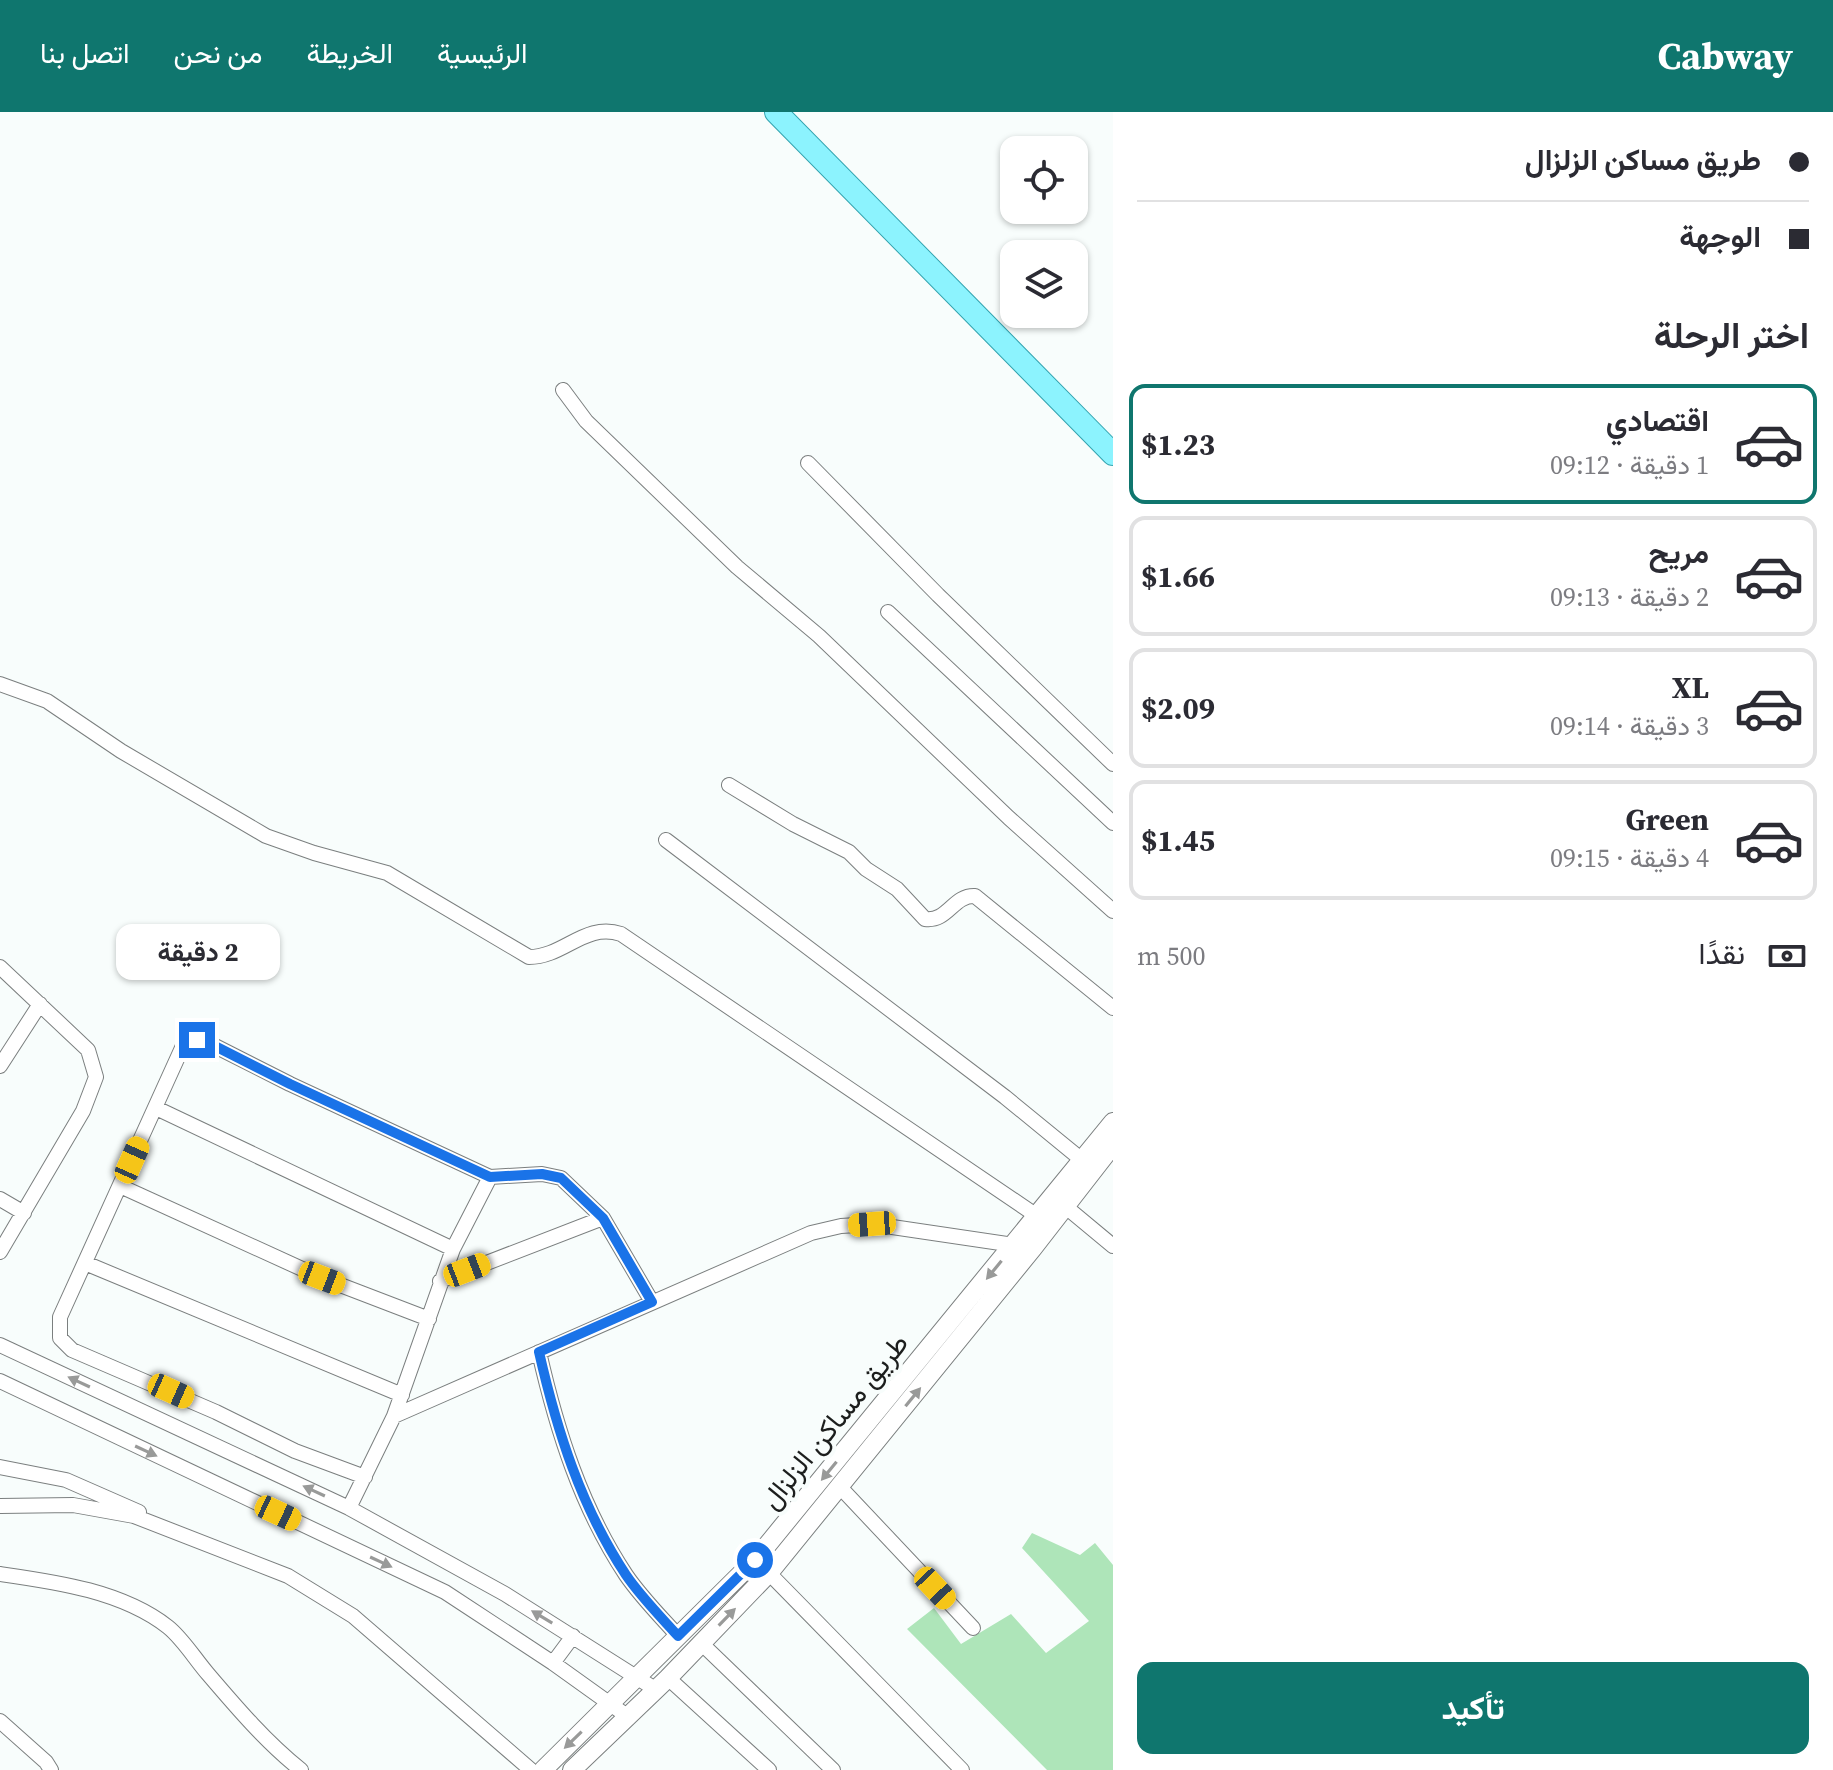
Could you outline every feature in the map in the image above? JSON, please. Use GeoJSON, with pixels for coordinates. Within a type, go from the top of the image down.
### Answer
{"type":"FeatureCollection","features":[{"type":"Feature","properties":{"kind":"main road"},"geometry":{"type":"LineString","coordinates":[[776,112],[1113,454]]}},
{"type":"Feature","properties":{"kind":"street"},"geometry":{"type":"LineString","coordinates":[[563,390],[586,421],[737,567],[819,636],[991,801],[1113,911]]}},
{"type":"Feature","properties":{"kind":"street"},"geometry":{"type":"LineString","coordinates":[[808,463],[938,595],[1113,764]]}},
{"type":"Feature","properties":{"kind":"street"},"geometry":{"type":"LineString","coordinates":[[888,612],[1113,823]]}},
{"type":"Feature","properties":{"kind":"street"},"geometry":{"type":"LineString","coordinates":[[0,684],[47,701],[121,751],[266,836],[387,873],[488,936],[529,957],[554,953],[599,930],[621,934],[1037,1216]]}},
{"type":"Feature","properties":{"kind":"street"},"geometry":{"type":"LineString","coordinates":[[729,785],[793,824],[849,852],[866,869],[897,889],[925,919],[938,919],[959,899],[975,896],[1113,1008]]}},
{"type":"Feature","properties":{"kind":"street"},"geometry":{"type":"LineString","coordinates":[[666,840],[1005,1097],[1082,1160]]}},
{"type":"Feature","properties":{"kind":"street"},"geometry":{"type":"LineString","coordinates":[[0,967],[88,1050],[96,1077],[83,1111],[0,1252]]}},
{"type":"Feature","properties":{"kind":"street"},"geometry":{"type":"LineString","coordinates":[[0,1066],[40,1004]]}},
{"type":"Feature","properties":{"kind":"street"},"geometry":{"type":"LineString","coordinates":[[365,1477],[295,1451],[216,1412],[68,1348],[58,1333],[60,1317],[182,1048],[189,1041],[207,1042],[490,1177],[542,1174],[561,1178],[603,1218],[652,1302]]}},
{"type":"Feature","properties":{"kind":"street"},"geometry":{"type":"LineString","coordinates":[[156,1108],[453,1249]]}},
{"type":"Feature","properties":{"kind":"street","name":"طريق مساكن الزلزال"},"geometry":{"type":"LineString","coordinates":[[543,1770],[678,1636],[762,1567],[840,1487],[1024,1246],[1037,1216],[1113,1122]]}},
{"type":"Feature","properties":{"kind":"street","name":"طريق مساكن الزلزال"},"geometry":{"type":"LineString","coordinates":[[572,1770],[701,1643],[1024,1246],[1066,1207],[1113,1145]]}},
{"type":"Feature","properties":{"kind":"street"},"geometry":{"type":"LineString","coordinates":[[349,1508],[394,1416],[453,1249],[490,1177]]}},
{"type":"Feature","properties":{"kind":"street"},"geometry":{"type":"LineString","coordinates":[[120,1186],[322,1278],[429,1319]]}},
{"type":"Feature","properties":{"kind":"street"},"geometry":{"type":"LineString","coordinates":[[0,1199],[24,1213]]}},
{"type":"Feature","properties":{"kind":"street"},"geometry":{"type":"LineString","coordinates":[[1066,1207],[1113,1246]]}},
{"type":"Feature","properties":{"kind":"street"},"geometry":{"type":"LineString","coordinates":[[440,1281],[603,1218]]}},
{"type":"Feature","properties":{"kind":"street"},"geometry":{"type":"LineString","coordinates":[[394,1416],[811,1233],[841,1226],[887,1226],[1024,1246]]}},
{"type":"Feature","properties":{"kind":"street"},"geometry":{"type":"LineString","coordinates":[[85,1263],[402,1395]]}},
{"type":"Feature","properties":{"kind":"street"},"geometry":{"type":"LineString","coordinates":[[2,1344],[349,1508],[573,1636],[637,1677],[661,1683],[769,1770]]}},
{"type":"Feature","properties":{"kind":"street"},"geometry":{"type":"LineString","coordinates":[[539,1352],[565,1452],[589,1509],[627,1578],[678,1636]]}},
{"type":"Feature","properties":{"kind":"street"},"geometry":{"type":"LineString","coordinates":[[0,1381],[445,1592],[627,1716]]}},
{"type":"Feature","properties":{"kind":"street"},"geometry":{"type":"LineString","coordinates":[[0,1467],[66,1480],[136,1510],[150,1522]]}},
{"type":"Feature","properties":{"kind":"street"},"geometry":{"type":"LineString","coordinates":[[840,1487],[973,1628]]}},
{"type":"Feature","properties":{"kind":"street"},"geometry":{"type":"LineString","coordinates":[[0,1506],[73,1505],[134,1516],[288,1576],[353,1616],[531,1770]]}},
{"type":"Feature","properties":{"kind":"street"},"geometry":{"type":"LineString","coordinates":[[762,1567],[962,1770]]}},
{"type":"Feature","properties":{"kind":"street"},"geometry":{"type":"LineString","coordinates":[[0,1574],[104,1596],[135,1606],[169,1628],[242,1714],[301,1770]]}},
{"type":"Feature","properties":{"kind":"street"},"geometry":{"type":"LineString","coordinates":[[553,1663],[573,1636]]}},
{"type":"Feature","properties":{"kind":"street"},"geometry":{"type":"LineString","coordinates":[[701,1643],[833,1770]]}},
{"type":"Feature","properties":{"kind":"street"},"geometry":{"type":"LineString","coordinates":[[0,1721],[51,1770]]}},
{"type":"Feature","properties":{"kind":"green space"},"geometry":{"type":"Polygon","coordinates":[[[1032,1533],[1080,1555],[1095,1543],[1113,1565],[1113,1770],[1047,1770],[907,1629],[934,1608],[961,1644],[1011,1614],[1046,1653],[1089,1621],[1022,1548],[1032,1533]]]}},
{"type":"Feature","properties":{"kind":"route"},"geometry":{"type":"LineString","coordinates":[[197,1040],[207,1042],[490,1177],[542,1174],[561,1178],[603,1218],[652,1302],[539,1352],[565,1452],[603,1537],[627,1578],[678,1636],[755,1560]]}}]}
